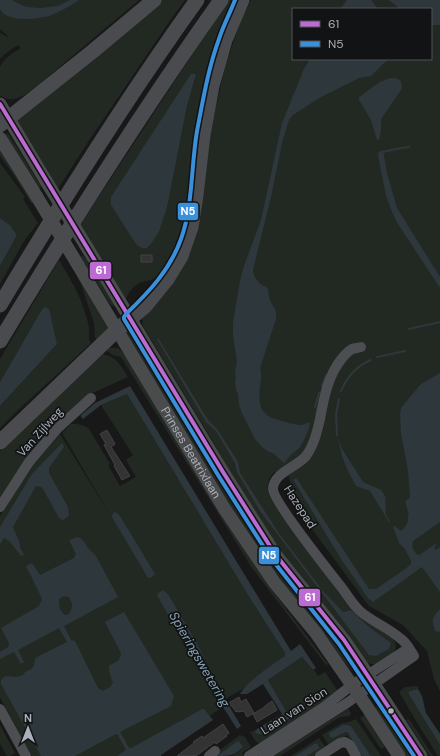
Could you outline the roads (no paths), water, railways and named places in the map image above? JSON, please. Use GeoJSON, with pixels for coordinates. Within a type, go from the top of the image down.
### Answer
{"type":"FeatureCollection","features":[{"type":"Feature","properties":{"kind":"highway"},"geometry":{"type":"LineString","coordinates":[[4,122],[154,0]]}},
{"type":"Feature","properties":{"kind":"highway"},"geometry":{"type":"LineString","coordinates":[[0,305],[120,113],[196,0]]}},
{"type":"Feature","properties":{"kind":"highway"},"geometry":{"type":"LineString","coordinates":[[0,342],[40,275],[123,143],[179,58],[220,0]]}},
{"type":"Feature","properties":{"kind":"highway"},"geometry":{"type":"LineString","coordinates":[[0,442],[117,330],[145,306],[167,279],[181,256],[187,241],[192,221],[203,135],[212,86],[225,40],[242,0]]}},
{"type":"Feature","properties":{"kind":"main road","name":"Prinses Beatrixlaan"},"geometry":{"type":"LineString","coordinates":[[0,104],[4,122],[46,181],[223,472],[275,554],[344,640],[422,756]]}},
{"type":"Feature","properties":{"kind":"main road","name":"Prinses Beatrixlaan"},"geometry":{"type":"LineString","coordinates":[[0,138],[224,508],[274,582],[316,633],[356,690],[399,756]]}},
{"type":"Feature","properties":{"kind":"street","name":"Hazepad"},"geometry":{"type":"LineString","coordinates":[[361,347],[352,349],[348,352],[330,377],[316,435],[311,449],[296,465],[279,476],[274,482],[273,492],[283,509],[360,611],[403,640],[412,652],[371,680]]}},
{"type":"Feature","properties":{"kind":"street","name":"Van Zijlweg"},"geometry":{"type":"LineString","coordinates":[[0,508],[29,462],[58,428],[91,398]]}},
{"type":"Feature","properties":{"kind":"street","name":"Laan van Sion"},"geometry":{"type":"LineString","coordinates":[[249,756],[262,754],[371,680]]}},
{"type":"Feature","properties":{"kind":"street"},"geometry":{"type":"LineString","coordinates":[[0,708],[26,756]]}},
{"type":"Feature","properties":{"kind":"street"},"geometry":{"type":"LineString","coordinates":[[320,756],[340,743],[345,742],[350,745],[356,756]]}},
{"type":"Feature","properties":{"kind":"water"},"geometry":{"type":"Polygon","coordinates":[[[0,0],[12,0],[27,7],[40,8],[58,6],[70,0],[79,0],[65,9],[49,16],[23,19],[15,18],[3,13],[0,9],[0,0]]]}},
{"type":"Feature","properties":{"kind":"water"},"geometry":{"type":"Polygon","coordinates":[[[347,0],[371,0],[377,8],[341,8],[347,0]]]}},
{"type":"Feature","properties":{"kind":"water"},"geometry":{"type":"Polygon","coordinates":[[[389,0],[440,0],[440,25],[432,25],[432,8],[399,8],[389,0]]]}},
{"type":"Feature","properties":{"kind":"water"},"geometry":{"type":"Polygon","coordinates":[[[309,60],[387,60],[371,76],[359,78],[321,97],[293,115],[289,120],[282,143],[271,197],[253,270],[254,276],[258,281],[268,288],[268,294],[276,313],[276,319],[260,368],[260,405],[265,413],[275,419],[298,425],[310,422],[309,428],[300,447],[284,463],[273,453],[262,447],[255,439],[239,405],[235,382],[237,361],[233,336],[233,323],[240,281],[261,220],[282,123],[304,69],[309,60]]]}},
{"type":"Feature","properties":{"kind":"water"},"geometry":{"type":"Polygon","coordinates":[[[191,74],[196,75],[187,106],[167,208],[159,232],[147,248],[142,248],[133,240],[111,205],[111,197],[191,74]]]}},
{"type":"Feature","properties":{"kind":"water"},"geometry":{"type":"Polygon","coordinates":[[[390,78],[400,80],[402,86],[401,90],[381,119],[379,140],[377,140],[371,120],[359,100],[359,97],[380,82],[390,78]]]}},
{"type":"Feature","properties":{"kind":"water"},"geometry":{"type":"Polygon","coordinates":[[[383,150],[387,173],[397,208],[440,277],[440,288],[398,224],[392,212],[386,196],[378,155],[379,152],[383,150]]]}},
{"type":"Feature","properties":{"kind":"water"},"geometry":{"type":"Polygon","coordinates":[[[0,218],[10,225],[17,235],[0,266],[0,218]]]}},
{"type":"Feature","properties":{"kind":"water"},"geometry":{"type":"Polygon","coordinates":[[[45,307],[49,309],[57,344],[0,406],[0,382],[42,309],[45,307]]]}},
{"type":"Feature","properties":{"kind":"water"},"geometry":{"type":"Polygon","coordinates":[[[158,338],[208,420],[217,429],[238,462],[240,473],[278,532],[323,591],[343,612],[351,610],[368,626],[391,643],[389,649],[376,656],[369,655],[260,511],[237,472],[235,463],[216,431],[206,422],[157,339],[158,338]]]}},
{"type":"Feature","properties":{"kind":"water"},"geometry":{"type":"Polygon","coordinates":[[[440,373],[440,522],[413,541],[412,547],[418,555],[435,544],[436,546],[434,548],[436,550],[440,547],[440,592],[422,567],[373,602],[368,598],[341,559],[294,479],[297,479],[369,589],[376,589],[405,569],[411,564],[411,561],[405,549],[399,543],[393,527],[395,526],[401,531],[407,524],[409,515],[405,502],[410,497],[408,470],[401,433],[401,408],[420,385],[440,373]]]}},
{"type":"Feature","properties":{"kind":"water"},"geometry":{"type":"Polygon","coordinates":[[[130,386],[291,651],[300,644],[316,668],[313,670],[302,657],[268,680],[290,718],[263,734],[255,733],[257,729],[282,714],[263,684],[247,694],[240,694],[248,684],[267,668],[285,656],[285,653],[246,592],[127,394],[101,405],[83,419],[81,417],[81,415],[95,403],[130,386]]]}},
{"type":"Feature","properties":{"kind":"water"},"geometry":{"type":"Polygon","coordinates":[[[337,435],[342,449],[363,482],[381,490],[385,496],[386,515],[390,521],[389,522],[370,491],[356,486],[342,456],[337,435]]]}},
{"type":"Feature","properties":{"kind":"water"},"geometry":{"type":"Polygon","coordinates":[[[62,443],[64,447],[49,468],[49,473],[68,507],[69,516],[63,520],[59,518],[42,487],[36,486],[13,527],[24,555],[21,556],[10,542],[4,538],[0,544],[0,527],[32,474],[62,443]]]}},
{"type":"Feature","properties":{"kind":"water"},"geometry":{"type":"Polygon","coordinates":[[[114,512],[120,516],[155,574],[152,577],[148,578],[112,517],[114,512]]]}},
{"type":"Feature","properties":{"kind":"water"},"geometry":{"type":"Polygon","coordinates":[[[78,537],[83,540],[96,556],[118,597],[64,626],[71,640],[75,641],[98,688],[103,691],[110,687],[113,683],[109,666],[119,660],[121,653],[105,622],[124,612],[174,696],[171,706],[120,732],[129,748],[202,709],[204,709],[213,720],[161,756],[117,756],[126,750],[116,734],[75,756],[41,756],[1,684],[1,680],[5,676],[22,676],[25,672],[33,668],[37,657],[67,642],[59,628],[18,650],[24,662],[21,664],[14,652],[0,659],[0,652],[8,647],[9,643],[1,628],[39,606],[42,599],[26,566],[32,563],[40,575],[74,558],[76,554],[69,540],[78,537]],[[64,596],[59,599],[60,608],[65,615],[69,614],[72,607],[69,597],[64,596]]]}},
{"type":"Feature","properties":{"kind":"water","name":"Spieringswetering"},"geometry":{"type":"Polygon","coordinates":[[[163,590],[170,597],[200,649],[214,681],[241,726],[237,729],[158,597],[158,593],[163,590]]]}},
{"type":"Feature","properties":{"kind":"water"},"geometry":{"type":"Polygon","coordinates":[[[440,609],[440,632],[435,631],[433,621],[435,615],[440,609]]]}},
{"type":"Feature","properties":{"kind":"water"},"geometry":{"type":"Polygon","coordinates":[[[418,689],[422,696],[426,713],[440,734],[440,745],[408,693],[418,689]]]}},
{"type":"Feature","properties":{"kind":"water"},"geometry":{"type":"Polygon","coordinates":[[[343,725],[351,726],[371,756],[362,756],[346,732],[333,738],[330,737],[329,733],[343,725]]]}},
{"type":"Feature","properties":{"kind":"water"},"geometry":{"type":"Polygon","coordinates":[[[239,741],[243,747],[237,752],[229,756],[217,756],[236,742],[239,741]]]}},
{"type":"Feature","properties":{"kind":"water"},"geometry":{"type":"Polygon","coordinates":[[[316,743],[320,748],[307,756],[295,756],[316,743]]]}},
{"type":"Feature","properties":{"kind":"waterway"},"geometry":{"type":"LineString","coordinates":[[383,152],[409,147]]}},
{"type":"Feature","properties":{"kind":"waterway"},"geometry":{"type":"LineString","coordinates":[[409,329],[440,322]]}},
{"type":"Feature","properties":{"kind":"waterway"},"geometry":{"type":"LineString","coordinates":[[377,357],[405,351]]}},
{"type":"Feature","properties":{"kind":"waterway"},"geometry":{"type":"LineString","coordinates":[[341,391],[353,372],[361,365],[371,360]]}},
{"type":"Feature","properties":{"kind":"waterway"},"geometry":{"type":"LineString","coordinates":[[322,386],[326,375]]}},
{"type":"Feature","properties":{"kind":"waterway"},"geometry":{"type":"LineString","coordinates":[[315,407],[319,393]]}},
{"type":"Feature","properties":{"kind":"waterway"},"geometry":{"type":"LineString","coordinates":[[337,435],[336,414],[339,399]]}}]}
